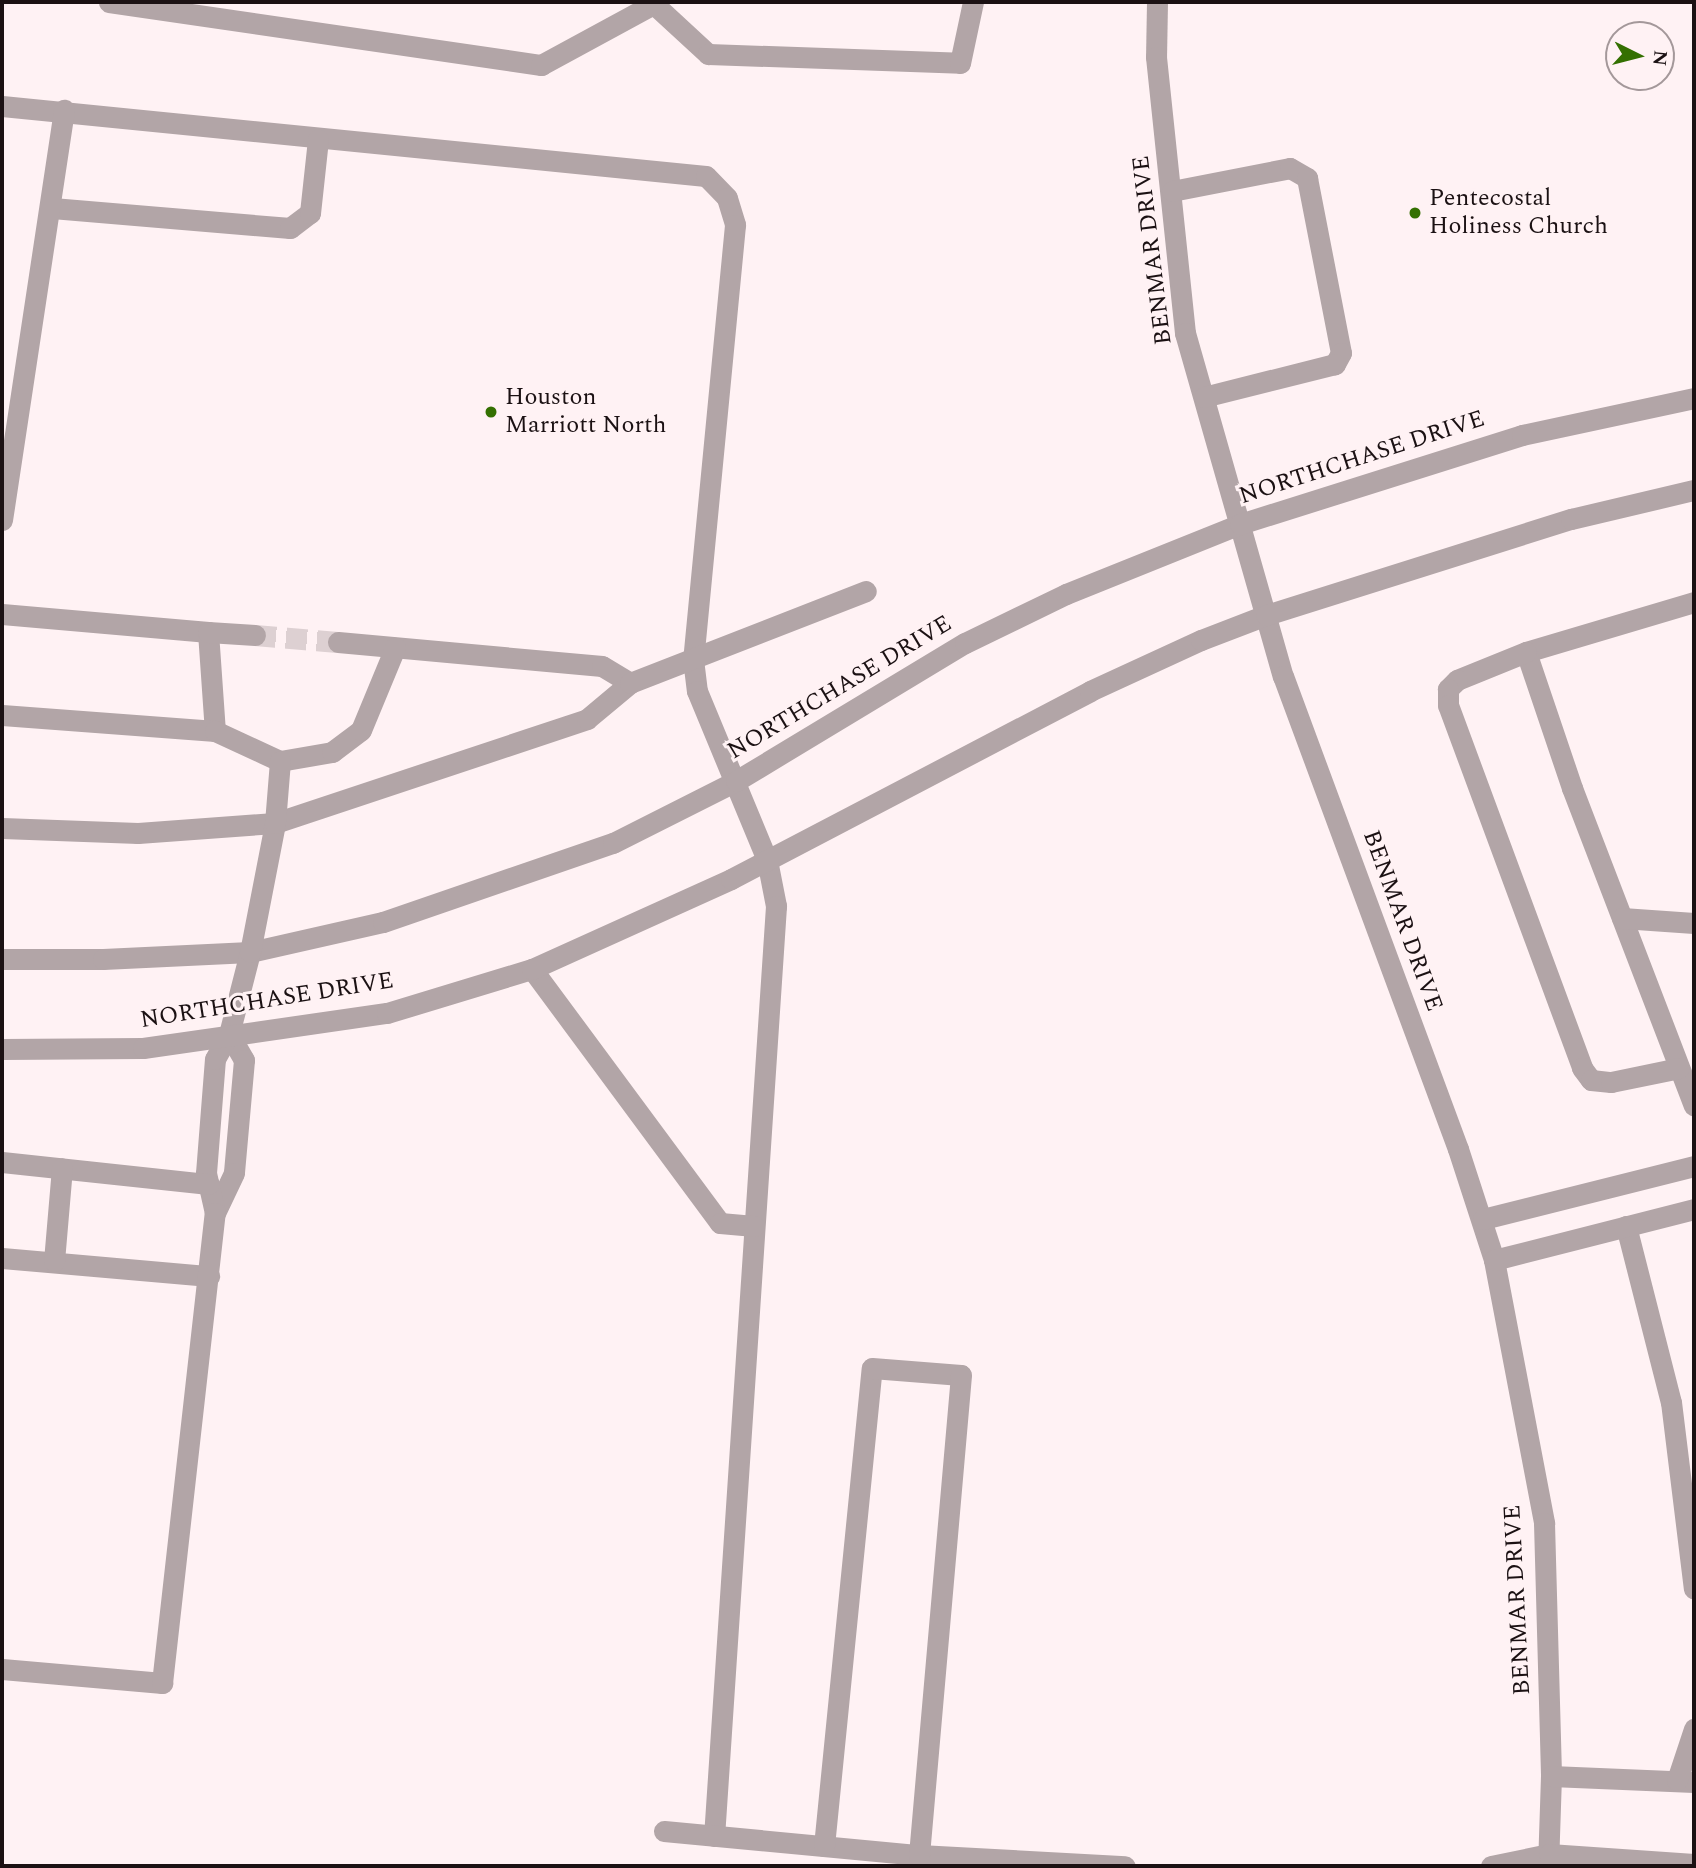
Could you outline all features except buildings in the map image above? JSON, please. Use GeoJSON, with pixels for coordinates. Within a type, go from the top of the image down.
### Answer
{"type":"FeatureCollection","features":[{"type":"Feature","properties":{"kind":"street"},"geometry":{"type":"LineString","coordinates":[[109,2],[541,65],[657,4],[708,54],[960,63],[973,2]]}},
{"type":"Feature","properties":{"kind":"street","name":"BENMAR DRIVE"},"geometry":{"type":"LineString","coordinates":[[1157,2],[1156,57],[1185,333],[1283,676],[1483,1219],[1494,1260],[1544,1523],[1551,1776],[1549,1860]]}},
{"type":"Feature","properties":{"kind":"street"},"geometry":{"type":"LineString","coordinates":[[2,106],[64,110],[318,139],[706,176],[727,198],[735,225],[693,659],[697,691],[767,860],[776,906],[715,1836]]}},
{"type":"Feature","properties":{"kind":"street"},"geometry":{"type":"LineString","coordinates":[[2,520],[52,208],[64,110]]}},
{"type":"Feature","properties":{"kind":"street"},"geometry":{"type":"LineString","coordinates":[[52,208],[290,228],[310,213],[318,139]]}},
{"type":"Feature","properties":{"kind":"street"},"geometry":{"type":"LineString","coordinates":[[1172,191],[1290,168],[1307,178],[1341,353],[1335,364],[1204,397]]}},
{"type":"Feature","properties":{"kind":"street","name":"NORTHCHASE DRIVE"},"geometry":{"type":"LineString","coordinates":[[2,958],[103,960],[250,952],[383,922],[613,843],[736,781],[965,643],[1066,594],[1240,524],[1522,435],[1694,398]]}},
{"type":"Feature","properties":{"kind":"street","name":"NORTHCHASE DRIVE"},"geometry":{"type":"LineString","coordinates":[[2,1049],[143,1048],[387,1013],[532,969],[767,860],[1090,691],[1266,615],[1571,519],[1694,490]]}},
{"type":"Feature","properties":{"kind":"street"},"geometry":{"type":"LineString","coordinates":[[2,828],[138,833],[275,823],[587,719],[631,683],[866,591]]}},
{"type":"Feature","properties":{"kind":"street"},"geometry":{"type":"LineString","coordinates":[[1679,1068],[1611,1082],[1591,1080],[1582,1068],[1448,705],[1448,689],[1457,680],[1526,652],[1694,602]]}},
{"type":"Feature","properties":{"kind":"street"},"geometry":{"type":"LineString","coordinates":[[2,614],[255,635]]}},
{"type":"Feature","properties":{"kind":"street"},"geometry":{"type":"LineString","coordinates":[[208,632],[215,731]]}},
{"type":"Feature","properties":{"kind":"street"},"geometry":{"type":"LineString","coordinates":[[338,642],[602,666],[631,683]]}},
{"type":"Feature","properties":{"kind":"street"},"geometry":{"type":"LineString","coordinates":[[2,715],[215,731],[280,761],[332,752],[361,730],[395,648]]}},
{"type":"Feature","properties":{"kind":"street"},"geometry":{"type":"LineString","coordinates":[[1526,652],[1622,918],[1694,1105]]}},
{"type":"Feature","properties":{"kind":"street"},"geometry":{"type":"LineString","coordinates":[[2,1668],[162,1683],[215,1213],[206,1172],[215,1059],[229,1034],[250,952],[275,823],[280,761]]}},
{"type":"Feature","properties":{"kind":"street"},"geometry":{"type":"LineString","coordinates":[[1622,918],[1694,923]]}},
{"type":"Feature","properties":{"kind":"street"},"geometry":{"type":"LineString","coordinates":[[532,969],[720,1223],[754,1226]]}},
{"type":"Feature","properties":{"kind":"street"},"geometry":{"type":"LineString","coordinates":[[215,1213],[234,1174],[244,1060],[229,1034]]}},
{"type":"Feature","properties":{"kind":"street"},"geometry":{"type":"LineString","coordinates":[[2,1162],[209,1184]]}},
{"type":"Feature","properties":{"kind":"street"},"geometry":{"type":"LineString","coordinates":[[1483,1219],[1694,1166]]}},
{"type":"Feature","properties":{"kind":"street"},"geometry":{"type":"LineString","coordinates":[[54,1261],[62,1168]]}},
{"type":"Feature","properties":{"kind":"street"},"geometry":{"type":"LineString","coordinates":[[1494,1260],[1694,1209]]}},
{"type":"Feature","properties":{"kind":"street"},"geometry":{"type":"LineString","coordinates":[[1626,1226],[1671,1402],[1694,1589]]}},
{"type":"Feature","properties":{"kind":"street"},"geometry":{"type":"LineString","coordinates":[[2,1258],[209,1276]]}},
{"type":"Feature","properties":{"kind":"street"},"geometry":{"type":"LineString","coordinates":[[824,1846],[872,1368],[961,1375],[919,1854]]}},
{"type":"Feature","properties":{"kind":"street"},"geometry":{"type":"LineString","coordinates":[[1551,1776],[1686,1781],[1694,1729]]}},
{"type":"Feature","properties":{"kind":"street"},"geometry":{"type":"LineString","coordinates":[[664,1831],[919,1854],[1125,1866]]}},
{"type":"Feature","properties":{"kind":"street"},"geometry":{"type":"LineString","coordinates":[[1491,1866],[1549,1860],[1694,1864]]}},
{"type":"Feature","properties":{"kind":"tunnel"},"geometry":{"type":"LineString","coordinates":[[255,635],[338,642]]}},
{"type":"Feature","properties":{"kind":"place","name":"Pentecostal Holiness Church"},"geometry":{"type":"Point","coordinates":[1415,213]}},
{"type":"Feature","properties":{"kind":"place","name":"Houston Marriott North"},"geometry":{"type":"Point","coordinates":[491,412]}}]}
